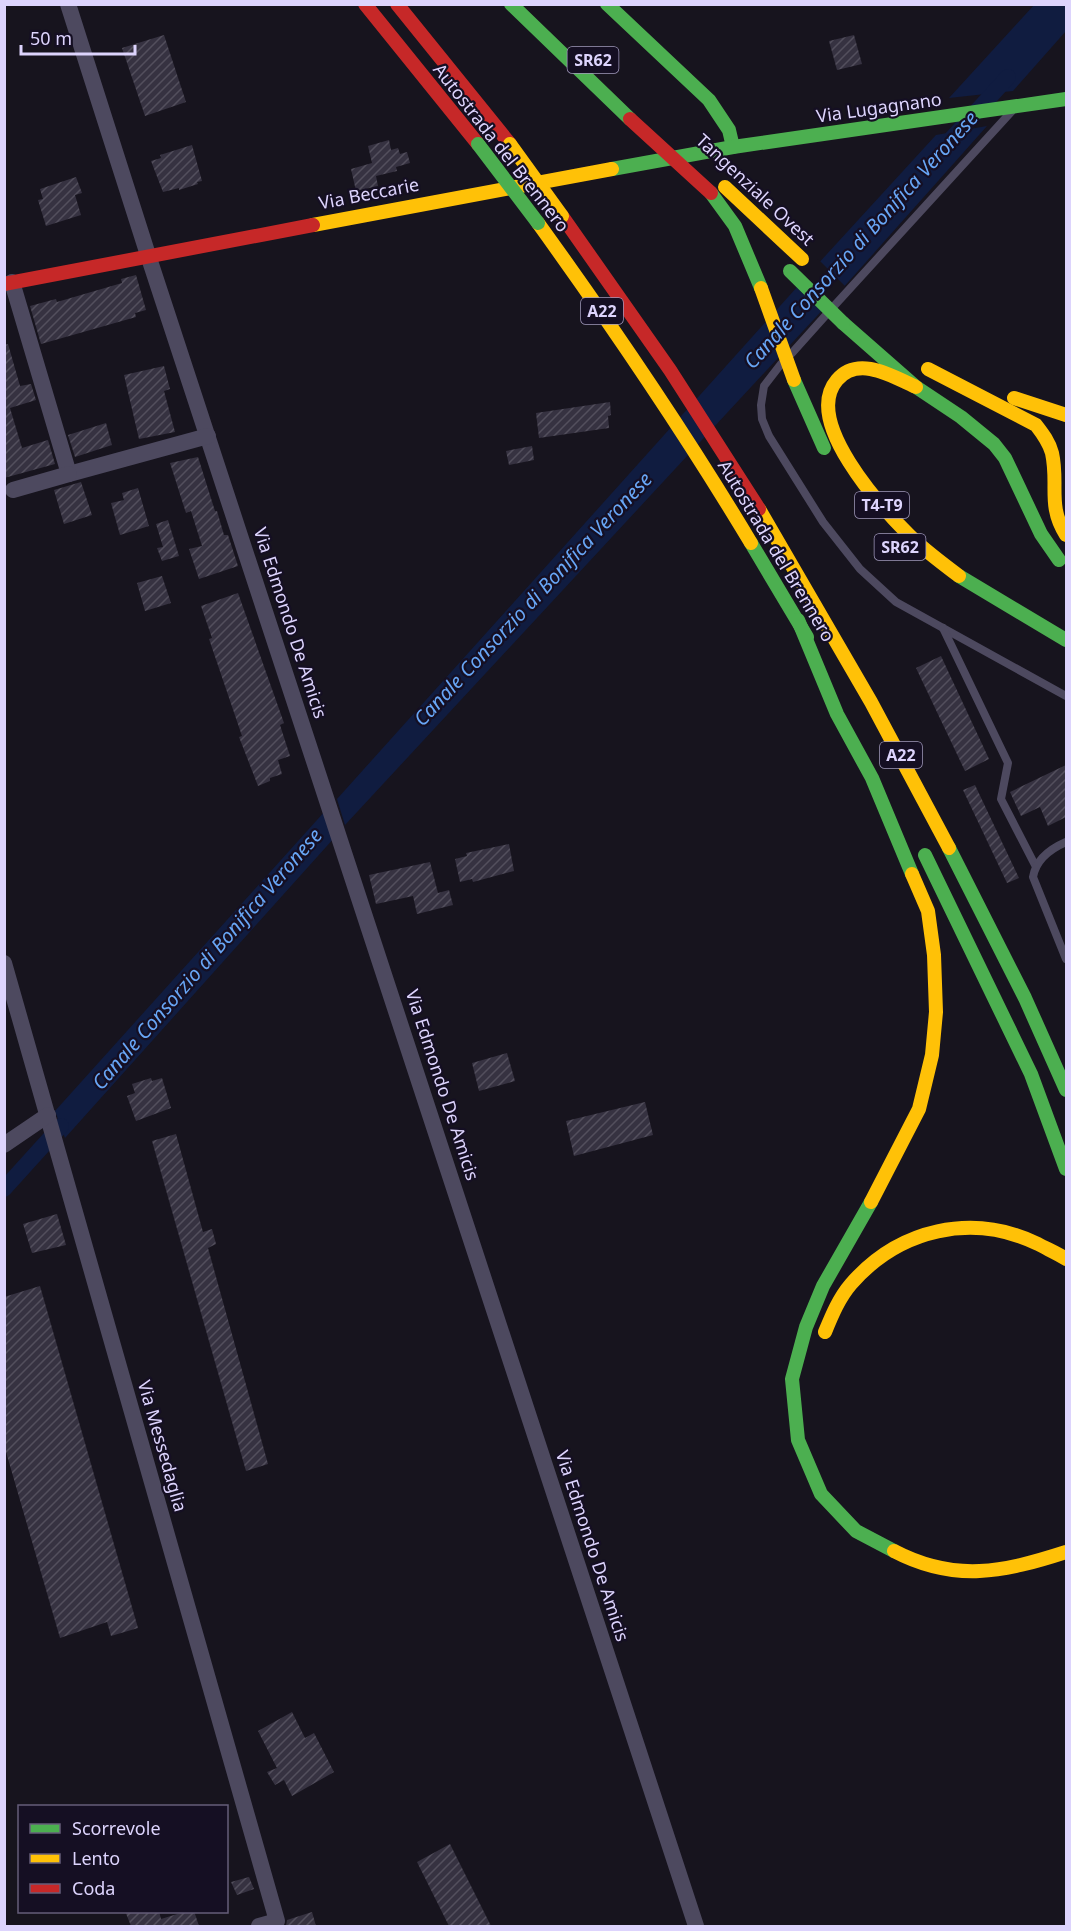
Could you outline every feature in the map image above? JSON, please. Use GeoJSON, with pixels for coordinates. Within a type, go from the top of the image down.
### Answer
{"type":"FeatureCollection","features":[{"type":"Feature","properties":{"kind":"main road","name":"Autostrada del Brennero"},"geometry":{"type":"LineString","coordinates":[[364,4],[478,144],[614,329],[711,477],[798,620],[896,801]]}},
{"type":"Feature","properties":{"kind":"main road","name":"Autostrada del Brennero"},"geometry":{"type":"LineString","coordinates":[[397,4],[510,144],[681,388],[730,462],[812,597],[896,744],[1054,1058],[1066,1090]]}},
{"type":"Feature","properties":{"kind":"main road","name":"Tangenziale Ovest"},"geometry":{"type":"LineString","coordinates":[[511,4],[726,208],[741,237],[816,435],[830,459]]}},
{"type":"Feature","properties":{"kind":"main road"},"geometry":{"type":"LineString","coordinates":[[607,4],[709,100],[729,130],[733,147]]}},
{"type":"Feature","properties":{"kind":"main road","name":"Via Lugagnano"},"geometry":{"type":"LineString","coordinates":[[733,147],[1066,99]]}},
{"type":"Feature","properties":{"kind":"main road","name":"Tangenziale Ovest"},"geometry":{"type":"LineString","coordinates":[[676,140],[700,163]]}},
{"type":"Feature","properties":{"kind":"main road","name":"Via Beccarie"},"geometry":{"type":"LineString","coordinates":[[8,283],[733,147]]}},
{"type":"Feature","properties":{"kind":"main road","name":"Tangenziale Ovest"},"geometry":{"type":"LineString","coordinates":[[721,183],[806,263]]}},
{"type":"Feature","properties":{"kind":"main road"},"geometry":{"type":"LineString","coordinates":[[726,208],[752,233]]}},
{"type":"Feature","properties":{"kind":"main road"},"geometry":{"type":"LineString","coordinates":[[786,267],[843,323],[916,387],[961,417],[994,444],[1005,458],[1033,518],[1063,567]]}},
{"type":"Feature","properties":{"kind":"main road"},"geometry":{"type":"LineString","coordinates":[[833,289],[848,303]]}},
{"type":"Feature","properties":{"kind":"main road"},"geometry":{"type":"LineString","coordinates":[[916,361],[1045,433],[1051,441],[1057,461],[1055,505],[1058,519],[1066,536]]}},
{"type":"Feature","properties":{"kind":"main road","name":"T4-T9"},"geometry":{"type":"LineString","coordinates":[[916,387],[866,368],[856,368],[836,379],[830,389],[828,403],[831,426],[841,446],[888,513],[934,557],[966,580],[1066,640]]}},
{"type":"Feature","properties":{"kind":"main road"},"geometry":{"type":"LineString","coordinates":[[928,369],[1066,415]]}},
{"type":"Feature","properties":{"kind":"main road"},"geometry":{"type":"LineString","coordinates":[[1055,505],[1066,477]]}},
{"type":"Feature","properties":{"kind":"main road"},"geometry":{"type":"LineString","coordinates":[[798,620],[837,714],[872,778],[928,911],[934,955],[936,1012],[932,1055],[919,1109],[880,1187],[823,1286],[806,1327],[792,1379],[798,1440],[821,1494],[856,1531],[915,1562],[940,1569],[980,1571],[1018,1567],[1066,1552]]}},
{"type":"Feature","properties":{"kind":"main road"},"geometry":{"type":"LineString","coordinates":[[917,841],[954,912],[1031,1074],[1066,1170]]}},
{"type":"Feature","properties":{"kind":"main road"},"geometry":{"type":"LineString","coordinates":[[1054,1058],[1066,1083]]}},
{"type":"Feature","properties":{"kind":"main road"},"geometry":{"type":"LineString","coordinates":[[821,1348],[840,1298],[859,1274],[882,1254],[931,1233],[990,1228],[1023,1236],[1066,1259]]}},
{"type":"Feature","properties":{"kind":"street","name":"Via Edmondo De Amicis"},"geometry":{"type":"LineString","coordinates":[[68,4],[148,255],[330,804],[696,1926]]}},
{"type":"Feature","properties":{"kind":"street","name":"Via Beccarie"},"geometry":{"type":"LineString","coordinates":[[8,283],[69,474]]}},
{"type":"Feature","properties":{"kind":"street"},"geometry":{"type":"LineString","coordinates":[[13,490],[208,436]]}},
{"type":"Feature","properties":{"kind":"street","name":"Via Messedaglia"},"geometry":{"type":"LineString","coordinates":[[4,963],[277,1921],[259,1926]]}},
{"type":"Feature","properties":{"kind":"street"},"geometry":{"type":"LineString","coordinates":[[4,1145],[48,1115]]}},
{"type":"Feature","properties":{"kind":"lane"},"geometry":{"type":"LineString","coordinates":[[1011,107],[774,372],[764,386],[761,405],[762,419],[769,436],[823,522],[860,569],[896,602],[1066,696]]}},
{"type":"Feature","properties":{"kind":"lane"},"geometry":{"type":"LineString","coordinates":[[943,628],[1008,763],[1001,799],[1035,866]]}},
{"type":"Feature","properties":{"kind":"lane"},"geometry":{"type":"LineString","coordinates":[[1066,842],[1043,856],[1035,866],[1033,877],[1066,959]]}},
{"type":"Feature","properties":{"kind":"water"},"geometry":{"type":"Polygon","coordinates":[[[1034,5],[1066,5],[1066,31],[1013,91],[949,98],[1034,5]]]}},
{"type":"Feature","properties":{"kind":"water"},"geometry":{"type":"Polygon","coordinates":[[[987,126],[841,290],[345,825],[337,799],[936,135],[987,126]]]}},
{"type":"Feature","properties":{"kind":"water"},"geometry":{"type":"Polygon","coordinates":[[[326,810],[335,837],[65,1138],[55,1111],[326,810]]]}},
{"type":"Feature","properties":{"kind":"pier"},"geometry":{"type":"Polygon","coordinates":[[[818,259],[847,288],[823,313],[794,285],[818,259]]]}},
{"type":"Feature","properties":{"kind":"building"},"geometry":{"type":"Polygon","coordinates":[[[164,35],[186,102],[145,116],[122,48],[164,35]]]}},
{"type":"Feature","properties":{"kind":"building"},"geometry":{"type":"Polygon","coordinates":[[[854,35],[862,64],[837,70],[829,41],[854,35]]]}},
{"type":"Feature","properties":{"kind":"building"},"geometry":{"type":"Polygon","coordinates":[[[389,140],[391,150],[398,148],[400,154],[407,152],[410,163],[396,167],[397,171],[376,176],[378,186],[356,191],[351,169],[372,163],[368,146],[389,140]]]}},
{"type":"Feature","properties":{"kind":"building"},"geometry":{"type":"Polygon","coordinates":[[[192,145],[202,181],[179,190],[179,188],[163,192],[151,161],[161,158],[160,155],[192,145]]]}},
{"type":"Feature","properties":{"kind":"building"},"geometry":{"type":"Polygon","coordinates":[[[76,177],[82,193],[75,195],[81,215],[46,226],[38,200],[43,199],[40,189],[76,177]]]}},
{"type":"Feature","properties":{"kind":"building"},"geometry":{"type":"Polygon","coordinates":[[[136,275],[146,310],[135,313],[136,317],[41,344],[30,306],[56,299],[57,302],[122,283],[121,279],[136,275]]]}},
{"type":"Feature","properties":{"kind":"building"},"geometry":{"type":"Polygon","coordinates":[[[8,344],[20,386],[31,384],[36,400],[10,408],[22,448],[48,440],[55,464],[4,478],[4,345],[8,344]]]}},
{"type":"Feature","properties":{"kind":"building"},"geometry":{"type":"Polygon","coordinates":[[[164,366],[170,389],[164,391],[175,432],[139,439],[124,375],[164,366]]]}},
{"type":"Feature","properties":{"kind":"building"},"geometry":{"type":"Polygon","coordinates":[[[610,402],[609,428],[539,438],[536,413],[610,402]]]}},
{"type":"Feature","properties":{"kind":"building"},"geometry":{"type":"Polygon","coordinates":[[[106,423],[112,445],[75,457],[68,435],[106,423]]]}},
{"type":"Feature","properties":{"kind":"building"},"geometry":{"type":"Polygon","coordinates":[[[532,446],[534,460],[509,465],[506,451],[532,446]]]}},
{"type":"Feature","properties":{"kind":"building"},"geometry":{"type":"Polygon","coordinates":[[[198,457],[215,511],[217,511],[224,535],[228,535],[238,566],[199,579],[189,549],[202,546],[191,511],[186,513],[170,463],[198,457]]]}},
{"type":"Feature","properties":{"kind":"building"},"geometry":{"type":"Polygon","coordinates":[[[81,482],[92,515],[64,524],[54,490],[81,482]]]}},
{"type":"Feature","properties":{"kind":"building"},"geometry":{"type":"Polygon","coordinates":[[[138,488],[149,526],[120,535],[111,503],[124,500],[122,493],[138,488]]]}},
{"type":"Feature","properties":{"kind":"building"},"geometry":{"type":"Polygon","coordinates":[[[168,520],[179,556],[162,561],[157,548],[163,547],[156,524],[168,520]]]}},
{"type":"Feature","properties":{"kind":"building"},"geometry":{"type":"Polygon","coordinates":[[[162,576],[171,603],[145,611],[137,583],[162,576]]]}},
{"type":"Feature","properties":{"kind":"building"},"geometry":{"type":"Polygon","coordinates":[[[238,593],[284,723],[280,725],[290,756],[278,760],[282,774],[258,786],[239,737],[242,736],[209,639],[212,638],[201,606],[238,593]]]}},
{"type":"Feature","properties":{"kind":"building"},"geometry":{"type":"Polygon","coordinates":[[[941,656],[989,759],[965,771],[916,668],[941,656]]]}},
{"type":"Feature","properties":{"kind":"building"},"geometry":{"type":"Polygon","coordinates":[[[1066,765],[1066,817],[1048,826],[1040,807],[1021,816],[1010,792],[1066,765]]]}},
{"type":"Feature","properties":{"kind":"building"},"geometry":{"type":"Polygon","coordinates":[[[975,785],[1019,878],[1007,883],[963,790],[975,785]]]}},
{"type":"Feature","properties":{"kind":"building"},"geometry":{"type":"Polygon","coordinates":[[[509,844],[514,871],[473,882],[472,879],[460,882],[455,859],[467,856],[466,853],[509,844]]]}},
{"type":"Feature","properties":{"kind":"building"},"geometry":{"type":"Polygon","coordinates":[[[430,862],[438,893],[449,890],[453,905],[417,914],[413,896],[376,904],[369,875],[430,862]]]}},
{"type":"Feature","properties":{"kind":"building"},"geometry":{"type":"Polygon","coordinates":[[[507,1053],[515,1081],[479,1091],[472,1063],[507,1053]]]}},
{"type":"Feature","properties":{"kind":"building"},"geometry":{"type":"Polygon","coordinates":[[[151,1078],[152,1081],[162,1078],[171,1108],[136,1121],[127,1096],[135,1093],[132,1084],[151,1078]]]}},
{"type":"Feature","properties":{"kind":"building"},"geometry":{"type":"Polygon","coordinates":[[[645,1102],[653,1135],[574,1156],[566,1121],[645,1102]]]}},
{"type":"Feature","properties":{"kind":"building"},"geometry":{"type":"Polygon","coordinates":[[[176,1134],[203,1232],[212,1229],[216,1244],[208,1248],[268,1464],[246,1471],[152,1141],[176,1134]]]}},
{"type":"Feature","properties":{"kind":"building"},"geometry":{"type":"Polygon","coordinates":[[[57,1214],[66,1245],[32,1253],[23,1224],[57,1214]]]}},
{"type":"Feature","properties":{"kind":"building"},"geometry":{"type":"Polygon","coordinates":[[[40,1286],[138,1628],[111,1636],[107,1622],[60,1638],[4,1445],[4,1297],[40,1286]]]}},
{"type":"Feature","properties":{"kind":"building"},"geometry":{"type":"Polygon","coordinates":[[[292,1712],[305,1738],[314,1733],[334,1772],[292,1796],[284,1780],[275,1785],[267,1772],[277,1768],[258,1731],[292,1712]]]}},
{"type":"Feature","properties":{"kind":"building"},"geometry":{"type":"Polygon","coordinates":[[[450,1844],[491,1926],[449,1926],[417,1862],[450,1844]]]}},
{"type":"Feature","properties":{"kind":"building"},"geometry":{"type":"Polygon","coordinates":[[[249,1877],[254,1889],[237,1895],[231,1882],[249,1877]]]}},
{"type":"Feature","properties":{"kind":"building"},"geometry":{"type":"Polygon","coordinates":[[[312,1912],[316,1926],[286,1926],[287,1920],[312,1912]]]}},
{"type":"Feature","properties":{"kind":"building"},"geometry":{"type":"Polygon","coordinates":[[[126,1913],[160,1913],[161,1919],[180,1913],[195,1913],[199,1926],[131,1926],[126,1913]]]}},
{"type":"Feature","properties":{"kind":"waterway","name":"Canale Consorzio di Bonifica Veronese"},"geometry":{"type":"LineString","coordinates":[[944,147],[1008,77]]}},
{"type":"Feature","properties":{"kind":"waterway","name":"Canale Consorzio di Bonifica Veronese"},"geometry":{"type":"LineString","coordinates":[[4,1189],[61,1126]]}},
{"type":"Feature","properties":{"kind":"traffic: fast"},"geometry":{"type":"LineString","coordinates":[[511,4],[630,119]]}},
{"type":"Feature","properties":{"kind":"traffic: fast"},"geometry":{"type":"LineString","coordinates":[[607,4],[709,100],[729,130],[733,147]]}},
{"type":"Feature","properties":{"kind":"traffic: fast"},"geometry":{"type":"LineString","coordinates":[[612,169],[733,147],[1066,99]]}},
{"type":"Feature","properties":{"kind":"traffic: fast"},"geometry":{"type":"LineString","coordinates":[[478,144],[538,223]]}},
{"type":"Feature","properties":{"kind":"traffic: fast"},"geometry":{"type":"LineString","coordinates":[[711,193],[735,226],[761,288]]}},
{"type":"Feature","properties":{"kind":"traffic: fast"},"geometry":{"type":"LineString","coordinates":[[790,271],[843,323]]}},
{"type":"Feature","properties":{"kind":"traffic: fast"},"geometry":{"type":"LineString","coordinates":[[843,323],[916,387],[961,417],[994,444],[1005,458],[1041,534],[1059,560]]}},
{"type":"Feature","properties":{"kind":"traffic: fast"},"geometry":{"type":"LineString","coordinates":[[794,380],[824,448]]}},
{"type":"Feature","properties":{"kind":"traffic: fast"},"geometry":{"type":"LineString","coordinates":[[751,543],[807,637]]}},
{"type":"Feature","properties":{"kind":"traffic: fast"},"geometry":{"type":"LineString","coordinates":[[959,576],[1066,640]]}},
{"type":"Feature","properties":{"kind":"traffic: fast"},"geometry":{"type":"LineString","coordinates":[[798,620],[837,714],[872,778],[912,874]]}},
{"type":"Feature","properties":{"kind":"traffic: fast"},"geometry":{"type":"LineString","coordinates":[[949,848],[1025,998],[1066,1090]]}},
{"type":"Feature","properties":{"kind":"traffic: fast"},"geometry":{"type":"LineString","coordinates":[[925,855],[1031,1074],[1066,1169]]}},
{"type":"Feature","properties":{"kind":"traffic: fast"},"geometry":{"type":"LineString","coordinates":[[871,1202],[823,1286],[806,1327],[792,1379],[798,1440],[821,1494],[856,1531],[894,1551]]}},
{"type":"Feature","properties":{"kind":"traffic: slow"},"geometry":{"type":"LineString","coordinates":[[510,144],[562,216]]}},
{"type":"Feature","properties":{"kind":"traffic: slow"},"geometry":{"type":"LineString","coordinates":[[313,225],[612,169]]}},
{"type":"Feature","properties":{"kind":"traffic: slow"},"geometry":{"type":"LineString","coordinates":[[725,187],[802,259]]}},
{"type":"Feature","properties":{"kind":"traffic: slow"},"geometry":{"type":"LineString","coordinates":[[538,223],[648,381],[751,543]]}},
{"type":"Feature","properties":{"kind":"traffic: slow"},"geometry":{"type":"LineString","coordinates":[[761,288],[794,380]]}},
{"type":"Feature","properties":{"kind":"traffic: slow"},"geometry":{"type":"LineString","coordinates":[[916,387],[886,373],[865,368],[855,369],[845,373],[837,380],[829,397],[830,418],[837,440],[849,462],[881,505],[915,541],[959,576]]}},
{"type":"Feature","properties":{"kind":"traffic: slow"},"geometry":{"type":"LineString","coordinates":[[928,369],[1036,425],[1052,453],[1055,504],[1060,524],[1066,535]]}},
{"type":"Feature","properties":{"kind":"traffic: slow"},"geometry":{"type":"LineString","coordinates":[[1014,398],[1066,415]]}},
{"type":"Feature","properties":{"kind":"traffic: slow"},"geometry":{"type":"LineString","coordinates":[[759,509],[871,702],[949,848]]}},
{"type":"Feature","properties":{"kind":"traffic: slow"},"geometry":{"type":"LineString","coordinates":[[871,1202],[919,1109],[932,1055],[936,1012],[934,955],[928,911],[912,874]]}},
{"type":"Feature","properties":{"kind":"traffic: slow"},"geometry":{"type":"LineString","coordinates":[[825,1332],[843,1295],[870,1265],[891,1250],[938,1231],[962,1228],[988,1229],[1013,1234],[1066,1259]]}},
{"type":"Feature","properties":{"kind":"traffic: slow"},"geometry":{"type":"LineString","coordinates":[[894,1551],[916,1561],[959,1571],[1000,1569],[1066,1552]]}},
{"type":"Feature","properties":{"kind":"traffic: jam"},"geometry":{"type":"LineString","coordinates":[[365,4],[478,144]]}},
{"type":"Feature","properties":{"kind":"traffic: jam"},"geometry":{"type":"LineString","coordinates":[[397,4],[510,144]]}},
{"type":"Feature","properties":{"kind":"traffic: jam"},"geometry":{"type":"LineString","coordinates":[[630,119],[711,193]]}},
{"type":"Feature","properties":{"kind":"traffic: jam"},"geometry":{"type":"LineString","coordinates":[[562,216],[670,370],[759,509]]}},
{"type":"Feature","properties":{"kind":"traffic: jam"},"geometry":{"type":"LineString","coordinates":[[4,284],[313,225]]}}]}
